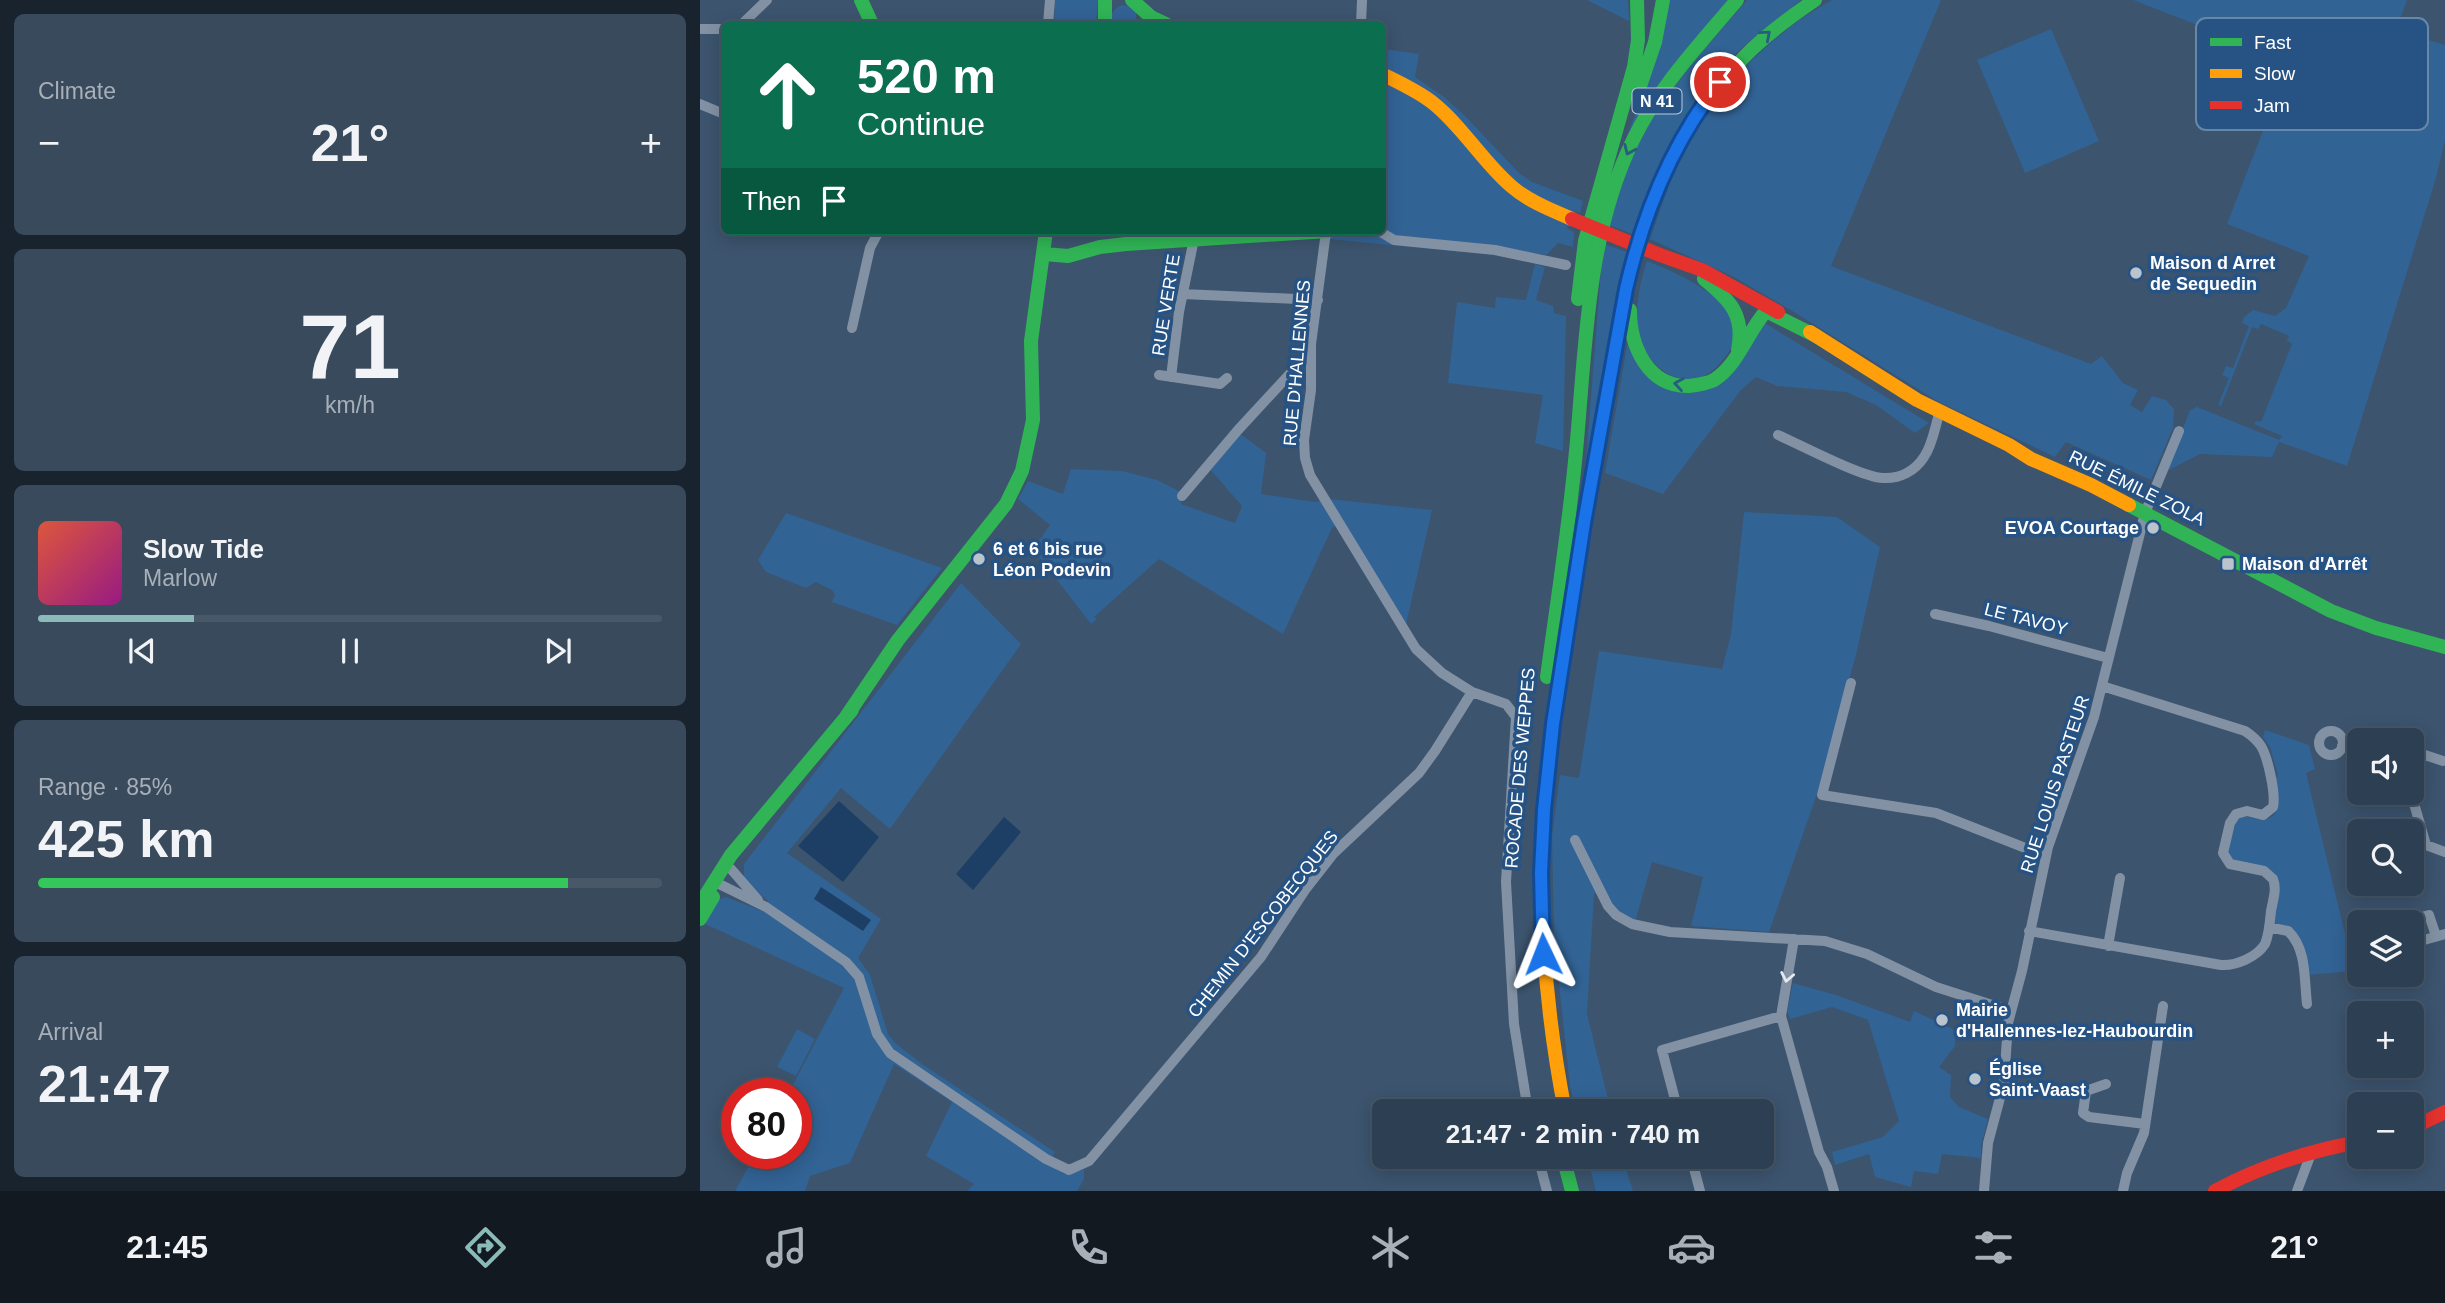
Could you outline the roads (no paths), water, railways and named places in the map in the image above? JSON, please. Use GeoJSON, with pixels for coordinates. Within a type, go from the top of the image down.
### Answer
{"type":"FeatureCollection","features":[{"type":"Feature","properties":{"kind":"main road"},"geometry":{"type":"LineString","coordinates":[[861,0],[871,21]]}},
{"type":"Feature","properties":{"kind":"main road"},"geometry":{"type":"LineString","coordinates":[[1105,12],[1110,4],[1117,0]]}},
{"type":"Feature","properties":{"kind":"main road"},"geometry":{"type":"LineString","coordinates":[[1568,512],[1580,275],[1585,241],[1625,104],[1636,54],[1639,27],[1637,0]]}},
{"type":"Feature","properties":{"kind":"main road"},"geometry":{"type":"LineString","coordinates":[[1607,166],[1645,75],[1663,0]]}},
{"type":"Feature","properties":{"kind":"main road","name":"N 41"},"geometry":{"type":"LineString","coordinates":[[1568,512],[1592,278],[1600,235],[1614,189],[1629,149],[1646,117],[1675,76],[1737,0]]}},
{"type":"Feature","properties":{"kind":"main road","name":"N 41"},"geometry":{"type":"LineString","coordinates":[[1642,236],[1670,162],[1706,100],[1756,44],[1785,19],[1815,0]]}},
{"type":"Feature","properties":{"kind":"main road"},"geometry":{"type":"LineString","coordinates":[[1140,12],[1160,21]]}},
{"type":"Feature","properties":{"kind":"main road"},"geometry":{"type":"LineString","coordinates":[[1386,76],[1421,94],[1439,107],[1512,187],[1542,207],[1686,263],[1737,288],[1819,342]]}},
{"type":"Feature","properties":{"kind":"main road"},"geometry":{"type":"LineString","coordinates":[[1386,81],[1403,85]]}},
{"type":"Feature","properties":{"kind":"main road"},"geometry":{"type":"LineString","coordinates":[[700,919],[728,867],[878,677],[1014,491],[1031,441],[1031,341],[1046,235]]}},
{"type":"Feature","properties":{"kind":"main road"},"geometry":{"type":"LineString","coordinates":[[1044,254],[1068,256],[1100,247],[1270,235]]}},
{"type":"Feature","properties":{"kind":"main road"},"geometry":{"type":"LineString","coordinates":[[1642,236],[1630,316],[1634,344],[1648,369],[1669,383],[1688,387],[1700,386],[1718,378],[1734,360],[1763,313],[1768,311],[1939,415]]}},
{"type":"Feature","properties":{"kind":"main road","name":"ROCADE DES WEPPES"},"geometry":{"type":"LineString","coordinates":[[1563,1099],[1549,1019],[1543,954],[1541,873],[1544,810],[1560,668],[1627,282],[1642,236]]}},
{"type":"Feature","properties":{"kind":"main road"},"geometry":{"type":"LineString","coordinates":[[1660,255],[1763,313]]}},
{"type":"Feature","properties":{"kind":"main road"},"geometry":{"type":"LineString","coordinates":[[1704,279],[1729,300],[1737,317],[1741,337],[1734,360]]}},
{"type":"Feature","properties":{"kind":"main road","name":"RUE ÉMILE ZOLA"},"geometry":{"type":"LineString","coordinates":[[1939,415],[2060,480],[2109,495],[2340,615],[2398,635],[2445,646]]}},
{"type":"Feature","properties":{"kind":"main road","name":"ROCADE DES WEPPES"},"geometry":{"type":"LineString","coordinates":[[1551,1099],[1536,1001],[1530,860],[1539,737],[1568,512]]}},
{"type":"Feature","properties":{"kind":"main road"},"geometry":{"type":"LineString","coordinates":[[700,904],[717,884]]}},
{"type":"Feature","properties":{"kind":"main road"},"geometry":{"type":"LineString","coordinates":[[2424,1122],[2445,1112]]}},
{"type":"Feature","properties":{"kind":"main road"},"geometry":{"type":"LineString","coordinates":[[2215,1191],[2275,1162],[2347,1144]]}},
{"type":"Feature","properties":{"kind":"main road"},"geometry":{"type":"LineString","coordinates":[[1566,1169],[1572,1191]]}},
{"type":"Feature","properties":{"kind":"main road"},"geometry":{"type":"LineString","coordinates":[[1578,1169],[1584,1191]]}},
{"type":"Feature","properties":{"kind":"street"},"geometry":{"type":"LineString","coordinates":[[745,21],[767,0]]}},
{"type":"Feature","properties":{"kind":"street"},"geometry":{"type":"LineString","coordinates":[[1048,21],[1050,0]]}},
{"type":"Feature","properties":{"kind":"street"},"geometry":{"type":"LineString","coordinates":[[700,29],[721,29]]}},
{"type":"Feature","properties":{"kind":"street"},"geometry":{"type":"LineString","coordinates":[[700,104],[721,113]]}},
{"type":"Feature","properties":{"kind":"street"},"geometry":{"type":"LineString","coordinates":[[852,328],[870,248],[877,235]]}},
{"type":"Feature","properties":{"kind":"street","name":"RUE D'HALLENNES"},"geometry":{"type":"LineString","coordinates":[[1327,235],[1311,351],[1311,390],[1304,458],[1310,475],[1416,649],[1442,673],[1472,692]]}},
{"type":"Feature","properties":{"kind":"street"},"geometry":{"type":"LineString","coordinates":[[1385,235],[1394,240],[1501,251],[1566,265]]}},
{"type":"Feature","properties":{"kind":"street","name":"RUE VERTE"},"geometry":{"type":"LineString","coordinates":[[1171,377],[1194,239]]}},
{"type":"Feature","properties":{"kind":"street"},"geometry":{"type":"LineString","coordinates":[[1183,294],[1318,300]]}},
{"type":"Feature","properties":{"kind":"street"},"geometry":{"type":"LineString","coordinates":[[1182,496],[1234,434],[1311,351]]}},
{"type":"Feature","properties":{"kind":"street","name":"RUE VERTE"},"geometry":{"type":"LineString","coordinates":[[1159,375],[1220,384],[1227,378]]}},
{"type":"Feature","properties":{"kind":"street"},"geometry":{"type":"LineString","coordinates":[[1778,435],[1873,476],[1891,478],[1909,472],[1922,460],[1930,445],[1939,415]]}},
{"type":"Feature","properties":{"kind":"street","name":"RUE LOUIS PASTEUR"},"geometry":{"type":"LineString","coordinates":[[1984,1191],[1988,1143],[2004,1083],[2011,1011],[2046,856],[2084,749],[2102,687],[2145,513],[2179,431]]}},
{"type":"Feature","properties":{"kind":"street","name":"LE TAVOY"},"geometry":{"type":"LineString","coordinates":[[1934,614],[2108,658]]}},
{"type":"Feature","properties":{"kind":"street"},"geometry":{"type":"LineString","coordinates":[[1851,683],[1822,795],[1936,813],[2046,856]]}},
{"type":"Feature","properties":{"kind":"street"},"geometry":{"type":"LineString","coordinates":[[2029,932],[2227,966],[2257,952],[2265,943],[2275,887],[2273,879],[2264,871],[2230,864],[2222,853],[2230,823],[2236,814],[2243,811],[2263,815],[2273,807],[2275,799],[2266,755],[2261,745],[2245,732],[2102,687]]}},
{"type":"Feature","properties":{"kind":"street"},"geometry":{"type":"LineString","coordinates":[[1472,692],[1506,704],[1514,712],[1517,723],[1506,882],[1514,1024],[1526,1099]]}},
{"type":"Feature","properties":{"kind":"street","name":"CHEMIN D'ESCOBECQUES"},"geometry":{"type":"LineString","coordinates":[[766,907],[846,962],[853,970],[863,986],[877,1034],[890,1053],[1046,1159],[1069,1170],[1089,1161],[1240,983],[1334,853],[1419,773],[1472,692]]}},
{"type":"Feature","properties":{"kind":"street"},"geometry":{"type":"LineString","coordinates":[[2342,746],[2347,747]]}},
{"type":"Feature","properties":{"kind":"street"},"geometry":{"type":"LineString","coordinates":[[2424,756],[2443,761]]}},
{"type":"Feature","properties":{"kind":"street"},"geometry":{"type":"LineString","coordinates":[[2415,805],[2426,845],[2445,852]]}},
{"type":"Feature","properties":{"kind":"street"},"geometry":{"type":"LineString","coordinates":[[1575,839],[1608,906],[1632,925],[1670,932],[1825,941],[1860,951],[1936,987],[2011,1011]]}},
{"type":"Feature","properties":{"kind":"street"},"geometry":{"type":"LineString","coordinates":[[728,867],[766,907]]}},
{"type":"Feature","properties":{"kind":"street"},"geometry":{"type":"LineString","coordinates":[[2108,946],[2120,878]]}},
{"type":"Feature","properties":{"kind":"street"},"geometry":{"type":"LineString","coordinates":[[717,884],[766,907]]}},
{"type":"Feature","properties":{"kind":"street"},"geometry":{"type":"LineString","coordinates":[[2424,916],[2429,915],[2440,935]]}},
{"type":"Feature","properties":{"kind":"street"},"geometry":{"type":"LineString","coordinates":[[2269,927],[2288,931],[2298,943],[2302,953],[2307,1004]]}},
{"type":"Feature","properties":{"kind":"street"},"geometry":{"type":"LineString","coordinates":[[1794,939],[1781,1016],[1819,1152],[1834,1191]]}},
{"type":"Feature","properties":{"kind":"street"},"geometry":{"type":"LineString","coordinates":[[2123,1191],[2145,1124],[2163,1006]]}},
{"type":"Feature","properties":{"kind":"street"},"geometry":{"type":"LineString","coordinates":[[1675,1099],[1662,1050],[1781,1016]]}},
{"type":"Feature","properties":{"kind":"street"},"geometry":{"type":"LineString","coordinates":[[2106,1084],[2086,1091],[2083,1113],[2089,1117],[2145,1124]]}},
{"type":"Feature","properties":{"kind":"street"},"geometry":{"type":"LineString","coordinates":[[2297,1191],[2312,1151]]}},
{"type":"Feature","properties":{"kind":"street"},"geometry":{"type":"LineString","coordinates":[[1541,1169],[1547,1191]]}},
{"type":"Feature","properties":{"kind":"street"},"geometry":{"type":"LineString","coordinates":[[1694,1169],[1700,1191]]}},
{"type":"Feature","properties":{"kind":"place","name":"Maison d Arret de Sequedin"},"geometry":{"type":"Point","coordinates":[2136,273]}},
{"type":"Feature","properties":{"kind":"place","name":"EVOA Courtage"},"geometry":{"type":"Point","coordinates":[2153,528]}},
{"type":"Feature","properties":{"kind":"place","name":"6 et 6 bis rue Léon Podevin"},"geometry":{"type":"Point","coordinates":[979,559]}},
{"type":"Feature","properties":{"kind":"place","name":"Maison d'Arrêt"},"geometry":{"type":"Point","coordinates":[2228,564]}},
{"type":"Feature","properties":{"kind":"place","name":"Mairie d'Hallennes-lez-Haubourdin"},"geometry":{"type":"Point","coordinates":[1942,1020]}},
{"type":"Feature","properties":{"kind":"place","name":"Église Saint-Vaast"},"geometry":{"type":"Point","coordinates":[1975,1079]}}]}
